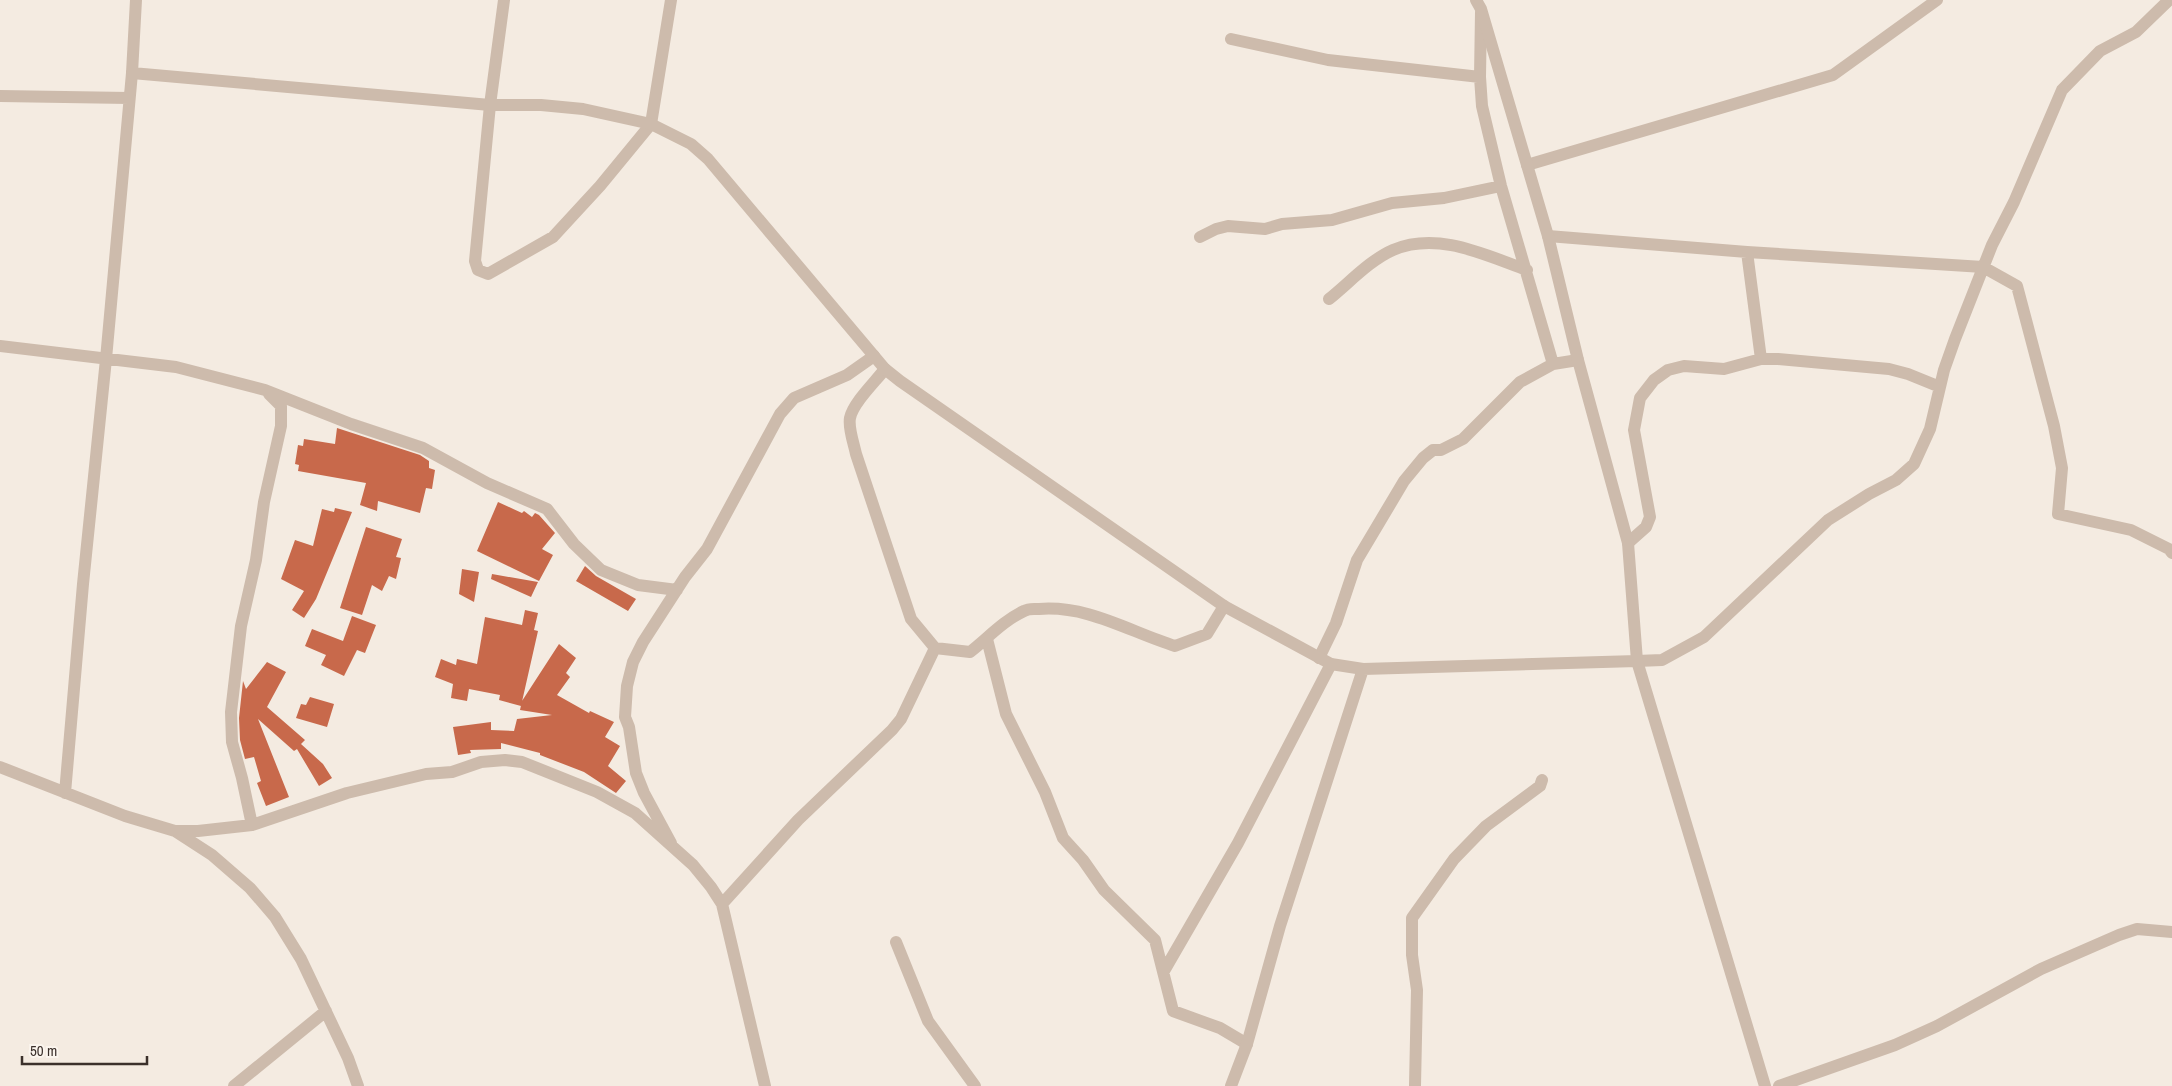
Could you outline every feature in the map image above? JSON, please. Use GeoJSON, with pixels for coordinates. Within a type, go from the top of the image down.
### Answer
{"type":"FeatureCollection","features":[{"type":"Feature","properties":{"kind":"street"},"geometry":{"type":"LineString","coordinates":[[65,794],[83,584],[132,73],[136,0]]}},
{"type":"Feature","properties":{"kind":"street"},"geometry":{"type":"LineString","coordinates":[[504,0],[490,105],[475,261],[478,270],[483,274],[492,272],[553,237],[600,186],[650,124],[671,0]]}},
{"type":"Feature","properties":{"kind":"street"},"geometry":{"type":"LineString","coordinates":[[1527,165],[1833,75],[1938,0]]}},
{"type":"Feature","properties":{"kind":"street"},"geometry":{"type":"LineString","coordinates":[[132,73],[490,105],[566,107],[650,124],[691,144],[708,160],[885,369],[1017,464],[1224,606],[1319,658],[1331,664],[1363,669],[1638,661],[1662,660],[1704,637],[1828,520],[1869,494],[1896,480],[1914,464],[1930,429],[1940,387],[1955,339],[1983,267],[2014,202],[2062,90],[2100,51],[2136,32],[2169,0]]}},
{"type":"Feature","properties":{"kind":"street"},"geometry":{"type":"LineString","coordinates":[[1478,5],[1548,236],[1578,360],[1628,543],[1638,661],[1765,1086]]}},
{"type":"Feature","properties":{"kind":"street"},"geometry":{"type":"LineString","coordinates":[[1478,5],[1482,106],[1501,186],[1553,364]]}},
{"type":"Feature","properties":{"kind":"street"},"geometry":{"type":"LineString","coordinates":[[1231,39],[1328,60],[1480,77]]}},
{"type":"Feature","properties":{"kind":"street"},"geometry":{"type":"LineString","coordinates":[[0,96],[129,98]]}},
{"type":"Feature","properties":{"kind":"street"},"geometry":{"type":"LineString","coordinates":[[1200,237],[1216,229],[1228,226],[1265,229],[1282,224],[1332,220],[1392,203],[1444,198],[1501,186]]}},
{"type":"Feature","properties":{"kind":"street"},"geometry":{"type":"LineString","coordinates":[[1548,236],[1747,252],[1983,267],[2017,286],[2054,426],[2062,468],[2058,514],[2131,530],[2172,552]]}},
{"type":"Feature","properties":{"kind":"street"},"geometry":{"type":"LineString","coordinates":[[1330,299],[1393,250],[1415,244],[1439,243],[1456,245],[1527,270]]}},
{"type":"Feature","properties":{"kind":"street"},"geometry":{"type":"LineString","coordinates":[[1747,252],[1761,359]]}},
{"type":"Feature","properties":{"kind":"street"},"geometry":{"type":"LineString","coordinates":[[0,346],[176,366],[266,390],[351,424],[423,448],[487,483],[547,509],[574,544],[601,570],[638,586],[677,590]]}},
{"type":"Feature","properties":{"kind":"street"},"geometry":{"type":"LineString","coordinates":[[674,850],[666,830],[644,793],[636,774],[632,741],[625,716],[625,703],[633,662],[677,590],[707,549],[780,414],[788,403],[794,398],[847,375],[874,356]]}},
{"type":"Feature","properties":{"kind":"street"},"geometry":{"type":"LineString","coordinates":[[1628,543],[1646,527],[1650,517],[1634,430],[1640,398],[1654,380],[1668,370],[1684,366],[1724,369],[1761,359],[1889,369],[1908,374],[1940,387]]}},
{"type":"Feature","properties":{"kind":"street"},"geometry":{"type":"LineString","coordinates":[[1319,658],[1336,623],[1357,560],[1404,481],[1423,458],[1433,450],[1441,450],[1463,439],[1520,382],[1553,364],[1578,360]]}},
{"type":"Feature","properties":{"kind":"street"},"geometry":{"type":"LineString","coordinates":[[885,369],[856,406],[850,419],[854,444],[911,619],[935,648],[970,652],[987,639],[1001,624],[1027,609],[1055,608],[1086,613],[1175,646],[1208,634],[1224,606]]}},
{"type":"Feature","properties":{"kind":"street"},"geometry":{"type":"LineString","coordinates":[[252,825],[232,742],[231,712],[241,626],[256,560],[264,502],[282,426],[281,406],[266,390]]}},
{"type":"Feature","properties":{"kind":"street"},"geometry":{"type":"LineString","coordinates":[[987,639],[1006,714],[1045,792],[1063,838],[1083,860],[1104,890],[1155,940],[1173,1011],[1220,1028],[1247,1044]]}},
{"type":"Feature","properties":{"kind":"street"},"geometry":{"type":"LineString","coordinates":[[722,904],[798,820],[892,730],[901,719],[935,648]]}},
{"type":"Feature","properties":{"kind":"street"},"geometry":{"type":"LineString","coordinates":[[1164,972],[1238,843],[1331,664]]}},
{"type":"Feature","properties":{"kind":"street"},"geometry":{"type":"LineString","coordinates":[[1231,1086],[1247,1044],[1280,926],[1363,669]]}},
{"type":"Feature","properties":{"kind":"street"},"geometry":{"type":"LineString","coordinates":[[175,831],[198,831],[252,825],[272,820],[346,793],[426,774],[452,772],[481,762],[505,760],[522,762],[597,792],[635,812],[692,865],[711,887],[722,904],[765,1086]]}},
{"type":"Feature","properties":{"kind":"street"},"geometry":{"type":"LineString","coordinates":[[0,767],[125,816],[175,831],[212,855],[260,898],[292,944],[348,1058],[358,1086]]}},
{"type":"Feature","properties":{"kind":"street"},"geometry":{"type":"LineString","coordinates":[[1415,1086],[1417,990],[1412,955],[1412,918],[1454,859],[1486,826],[1540,786],[1542,780]]}},
{"type":"Feature","properties":{"kind":"street"},"geometry":{"type":"LineString","coordinates":[[1779,1086],[1895,1045],[1937,1026],[2041,970],[2119,935],[2137,929],[2172,932]]}},
{"type":"Feature","properties":{"kind":"street"},"geometry":{"type":"LineString","coordinates":[[896,942],[928,1021],[976,1086]]}},
{"type":"Feature","properties":{"kind":"street"},"geometry":{"type":"LineString","coordinates":[[234,1086],[326,1011]]}},
{"type":"Feature","properties":{"kind":"building"},"geometry":{"type":"Polygon","coordinates":[[[337,428],[420,455],[429,461],[429,468],[435,470],[432,489],[426,488],[420,513],[378,501],[377,511],[360,505],[366,483],[298,471],[299,465],[295,464],[298,445],[303,446],[304,439],[335,444],[337,428]]]}},
{"type":"Feature","properties":{"kind":"building"},"geometry":{"type":"Polygon","coordinates":[[[498,502],[522,513],[524,511],[532,517],[535,513],[539,515],[555,533],[542,549],[553,555],[539,581],[477,551],[498,502]]]}},
{"type":"Feature","properties":{"kind":"building"},"geometry":{"type":"Polygon","coordinates":[[[335,508],[352,512],[316,599],[304,618],[292,610],[304,591],[281,579],[295,540],[313,546],[322,509],[334,512],[335,508]]]}},
{"type":"Feature","properties":{"kind":"building"},"geometry":{"type":"Polygon","coordinates":[[[366,527],[402,539],[396,557],[401,558],[396,579],[389,576],[382,591],[372,585],[362,615],[340,608],[366,527]]]}},
{"type":"Feature","properties":{"kind":"building"},"geometry":{"type":"Polygon","coordinates":[[[585,566],[596,576],[636,599],[628,611],[576,581],[585,566]]]}},
{"type":"Feature","properties":{"kind":"building"},"geometry":{"type":"Polygon","coordinates":[[[462,569],[479,572],[474,602],[459,594],[462,569]]]}},
{"type":"Feature","properties":{"kind":"building"},"geometry":{"type":"Polygon","coordinates":[[[492,574],[538,582],[531,597],[491,579],[492,574]]]}},
{"type":"Feature","properties":{"kind":"building"},"geometry":{"type":"Polygon","coordinates":[[[525,610],[538,613],[534,630],[538,631],[521,706],[499,700],[500,695],[469,689],[467,701],[451,698],[453,684],[435,677],[441,659],[456,665],[457,659],[477,664],[485,617],[522,625],[525,610]]]}},
{"type":"Feature","properties":{"kind":"building"},"geometry":{"type":"Polygon","coordinates":[[[352,616],[376,625],[365,653],[357,650],[344,676],[321,665],[326,655],[305,646],[312,629],[343,641],[352,616]]]}},
{"type":"Feature","properties":{"kind":"building"},"geometry":{"type":"Polygon","coordinates":[[[559,644],[576,658],[566,673],[570,677],[557,695],[589,713],[590,711],[614,722],[605,737],[620,746],[608,766],[626,781],[616,793],[584,772],[540,755],[540,753],[501,743],[501,749],[470,750],[471,753],[458,755],[453,727],[491,722],[491,730],[514,731],[517,719],[552,715],[520,710],[522,701],[559,644]]]}},
{"type":"Feature","properties":{"kind":"building"},"geometry":{"type":"Polygon","coordinates":[[[267,662],[286,672],[267,707],[305,740],[301,744],[323,764],[332,778],[319,786],[297,749],[294,751],[258,719],[289,797],[266,806],[257,783],[261,781],[254,757],[245,759],[240,740],[239,718],[243,681],[246,689],[267,662]]]}},
{"type":"Feature","properties":{"kind":"building"},"geometry":{"type":"Polygon","coordinates":[[[310,697],[334,704],[327,727],[296,718],[301,704],[306,705],[310,697]]]}}]}
